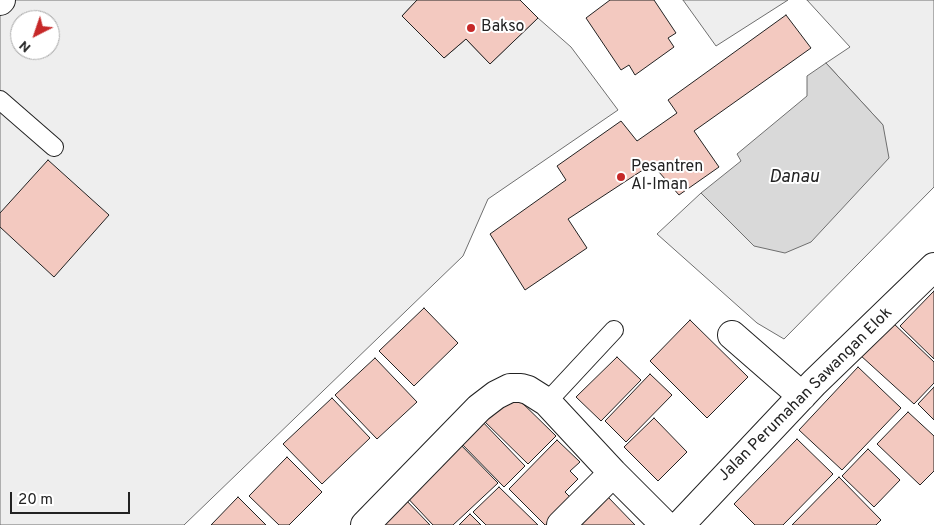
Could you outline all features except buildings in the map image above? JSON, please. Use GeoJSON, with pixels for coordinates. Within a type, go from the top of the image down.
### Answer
{"type":"FeatureCollection","features":[{"type":"Feature","properties":{"kind":"street","name":"Jalan Perumahan Sawangan Elok"},"geometry":{"type":"LineString","coordinates":[[680,525],[802,396],[934,267]]}},
{"type":"Feature","properties":{"kind":"street"},"geometry":{"type":"LineString","coordinates":[[732,335],[802,396]]}},
{"type":"Feature","properties":{"kind":"street"},"geometry":{"type":"LineString","coordinates":[[365,525],[479,408],[496,395],[510,388],[528,390],[547,402],[613,473],[665,525]]}},
{"type":"Feature","properties":{"kind":"street"},"geometry":{"type":"LineString","coordinates":[[561,525],[613,473]]}},
{"type":"Feature","properties":{"kind":"lane"},"geometry":{"type":"LineString","coordinates":[[0,100],[54,147]]}},
{"type":"Feature","properties":{"kind":"lane"},"geometry":{"type":"LineString","coordinates":[[547,402],[614,330]]}},
{"type":"Feature","properties":{"kind":"shaded area"},"geometry":{"type":"Polygon","coordinates":[[[0,0],[417,0],[402,16],[444,58],[466,39],[490,64],[538,18],[571,47],[618,110],[488,199],[463,256],[184,525],[0,525],[0,0]]]}},
{"type":"Feature","properties":{"kind":"shaded area"},"geometry":{"type":"Polygon","coordinates":[[[683,0],[788,0],[716,46],[683,0]]]}},
{"type":"Feature","properties":{"kind":"shaded area"},"geometry":{"type":"Polygon","coordinates":[[[807,0],[934,0],[934,187],[784,339],[757,323],[657,234],[701,193],[754,246],[883,125],[826,63],[850,47],[807,0]]]}},
{"type":"Feature","properties":{"kind":"water","name":"Danau"},"geometry":{"type":"Polygon","coordinates":[[[826,63],[883,125],[889,158],[811,242],[785,253],[754,246],[701,193],[741,161],[737,154],[807,96],[807,76],[826,63]]]}},
{"type":"Feature","properties":{"kind":"place","name":"Bakso"},"geometry":{"type":"Point","coordinates":[471,28]}},
{"type":"Feature","properties":{"kind":"place","name":"Pesantren Al-Iman"},"geometry":{"type":"Point","coordinates":[621,177]}}]}
